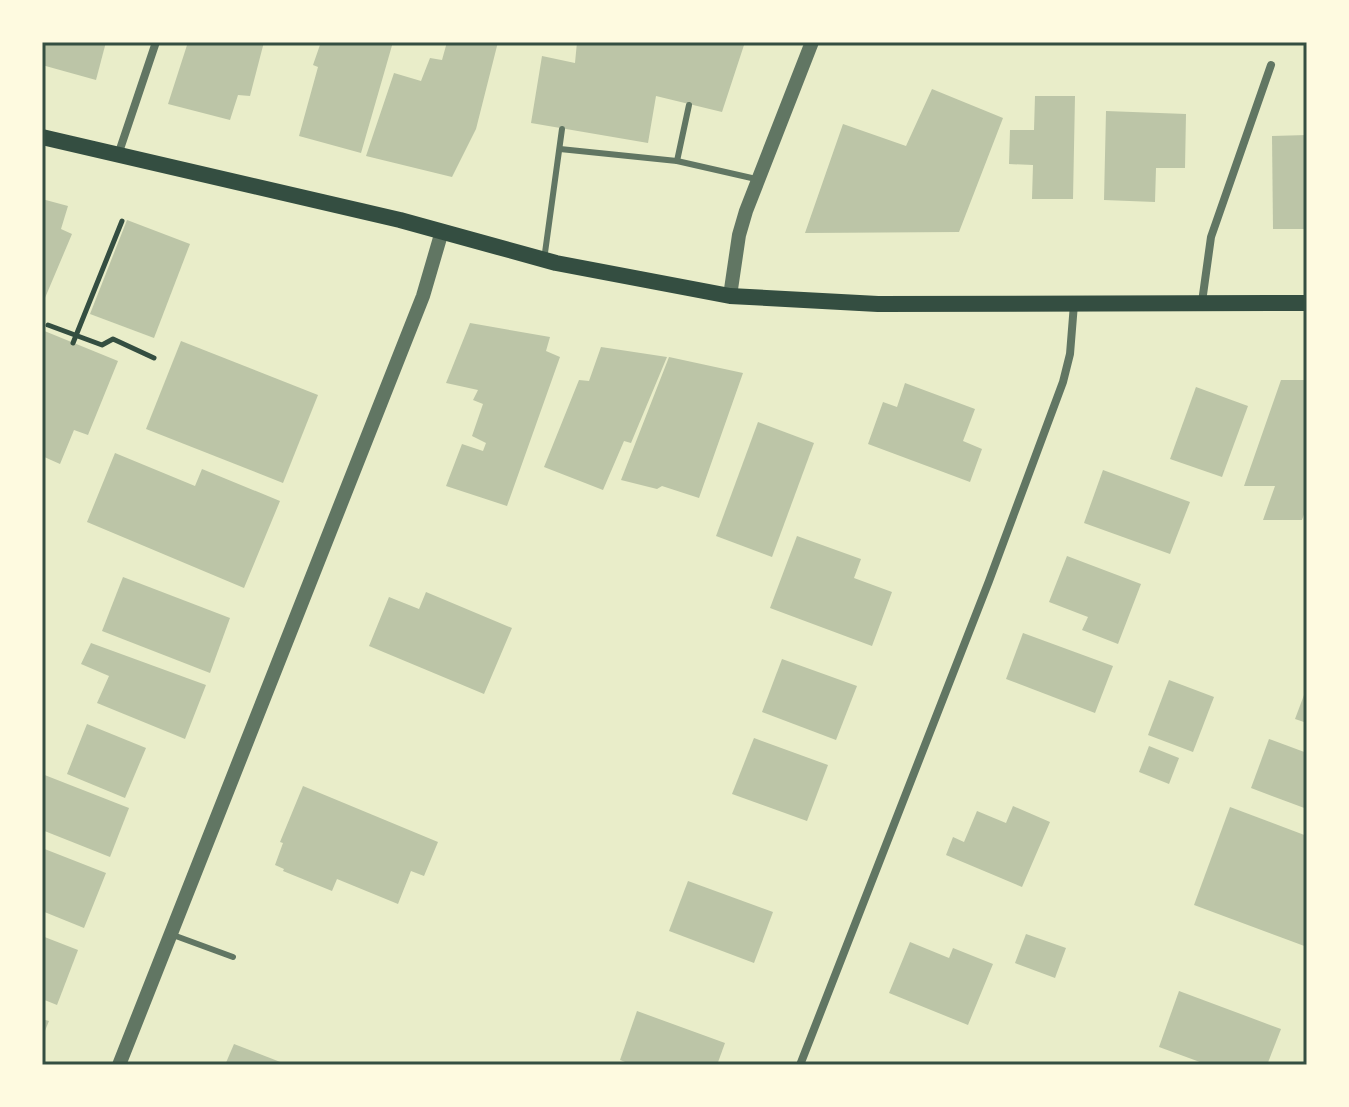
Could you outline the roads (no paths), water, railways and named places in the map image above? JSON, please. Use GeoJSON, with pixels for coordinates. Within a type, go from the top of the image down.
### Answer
{"type":"FeatureCollection","features":[{"type":"Feature","properties":{"kind":"main road"},"geometry":{"type":"LineString","coordinates":[[42,137],[442,231],[544,260],[730,296],[878,304],[1307,303]]}},
{"type":"Feature","properties":{"kind":"street"},"geometry":{"type":"LineString","coordinates":[[118,156],[156,42]]}},
{"type":"Feature","properties":{"kind":"street"},"geometry":{"type":"LineString","coordinates":[[730,296],[739,235],[812,42]]}},
{"type":"Feature","properties":{"kind":"street"},"geometry":{"type":"LineString","coordinates":[[1202,302],[1211,237],[1271,65]]}},
{"type":"Feature","properties":{"kind":"street"},"geometry":{"type":"LineString","coordinates":[[119,1065],[423,296],[442,231]]}},
{"type":"Feature","properties":{"kind":"street"},"geometry":{"type":"LineString","coordinates":[[800,1065],[989,581],[1063,382],[1070,354],[1074,303]]}},
{"type":"Feature","properties":{"kind":"lane"},"geometry":{"type":"LineString","coordinates":[[677,161],[689,105]]}},
{"type":"Feature","properties":{"kind":"lane"},"geometry":{"type":"LineString","coordinates":[[544,260],[562,129]]}},
{"type":"Feature","properties":{"kind":"lane"},"geometry":{"type":"LineString","coordinates":[[560,149],[677,161],[759,180]]}},
{"type":"Feature","properties":{"kind":"lane"},"geometry":{"type":"LineString","coordinates":[[170,934],[233,957]]}}]}
